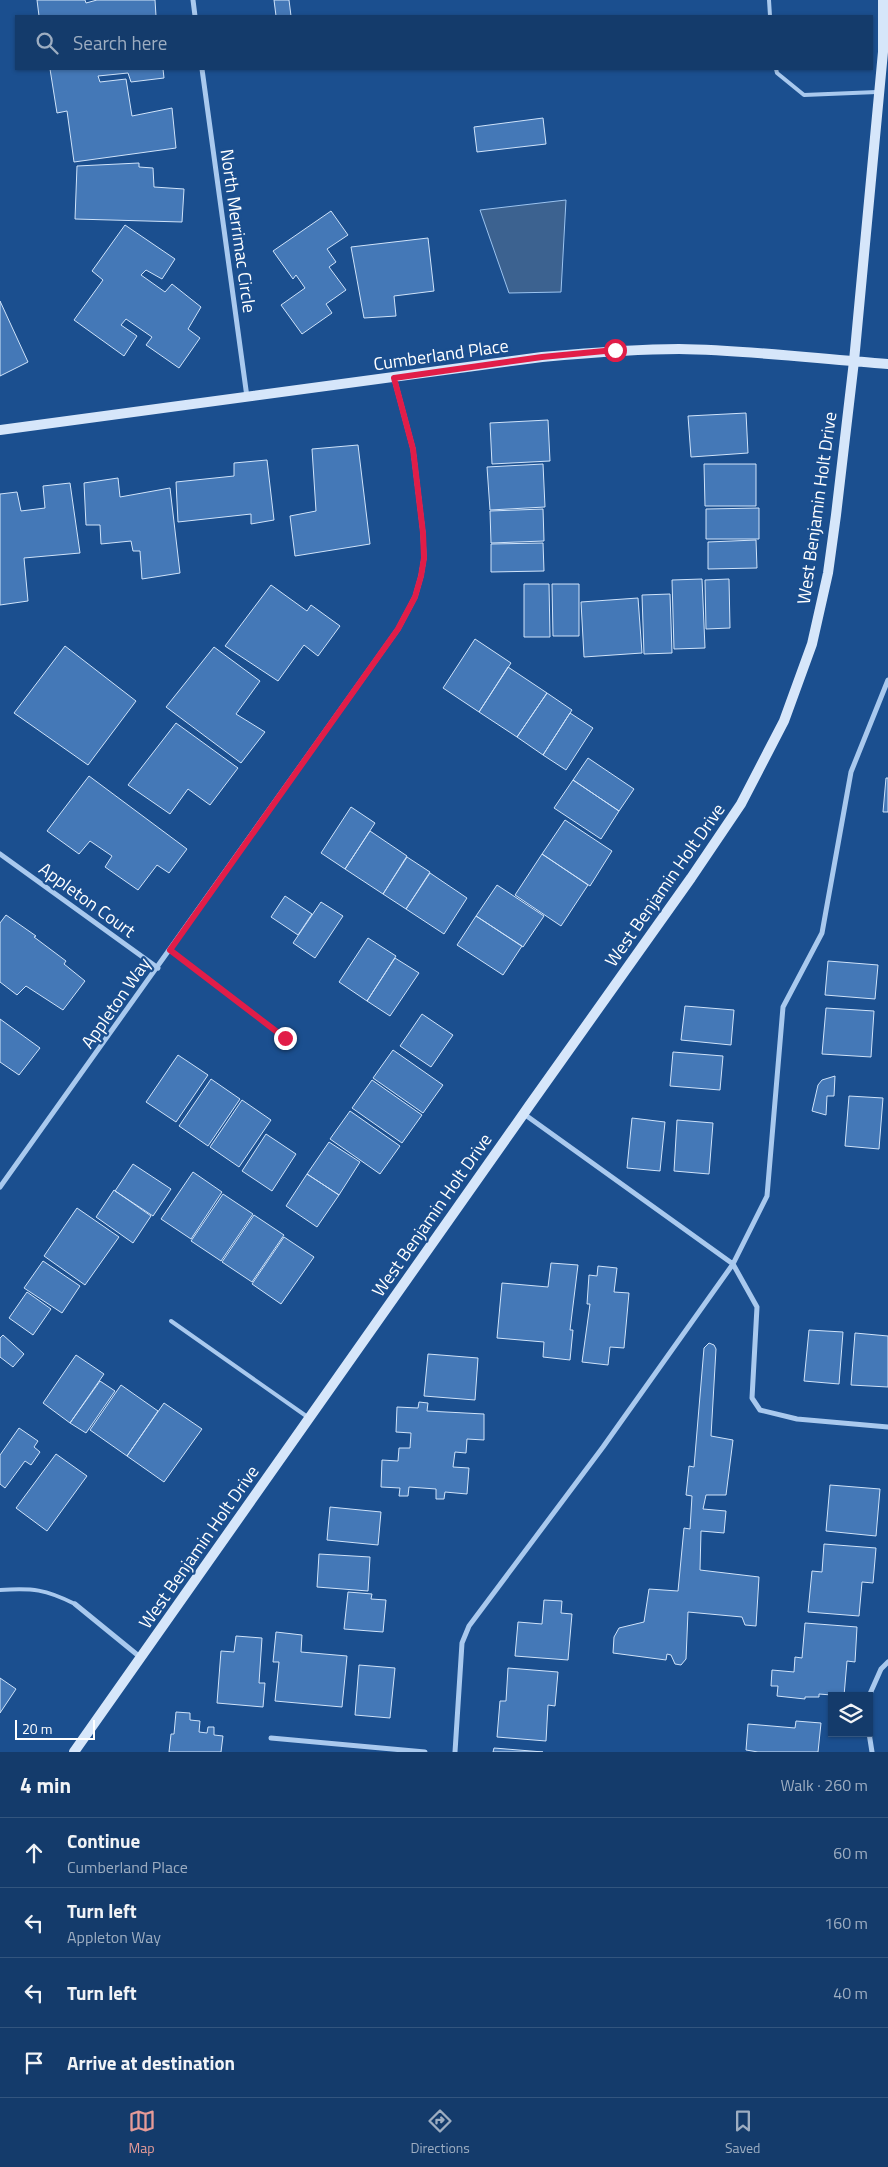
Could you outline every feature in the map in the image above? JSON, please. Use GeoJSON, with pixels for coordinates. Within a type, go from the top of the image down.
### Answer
{"type":"FeatureCollection","features":[{"type":"Feature","properties":{"kind":"main road","name":"West Benjamin Holt Drive"},"geometry":{"type":"LineString","coordinates":[[74,1752],[719,837],[741,804],[784,721],[812,644],[828,573],[854,361],[883,52],[882,0]]}},
{"type":"Feature","properties":{"kind":"main road","name":"Cumberland Place"},"geometry":{"type":"LineString","coordinates":[[0,430],[542,357],[615,350],[679,349],[746,352],[888,364]]}},
{"type":"Feature","properties":{"kind":"street"},"geometry":{"type":"LineString","coordinates":[[193,0],[195,15]]}},
{"type":"Feature","properties":{"kind":"street","name":"North Merrimac Circle"},"geometry":{"type":"LineString","coordinates":[[202,70],[247,397]]}},
{"type":"Feature","properties":{"kind":"street","name":"Appleton Way"},"geometry":{"type":"LineString","coordinates":[[0,1188],[398,629],[415,597],[424,558],[423,533],[413,449],[394,378]]}},
{"type":"Feature","properties":{"kind":"street"},"geometry":{"type":"LineString","coordinates":[[455,1752],[462,1643],[469,1626],[603,1447],[733,1264],[767,1196],[783,1007],[822,932],[851,772],[888,680]]}},
{"type":"Feature","properties":{"kind":"street","name":"Appleton Court"},"geometry":{"type":"LineString","coordinates":[[0,854],[158,968]]}},
{"type":"Feature","properties":{"kind":"street"},"geometry":{"type":"LineString","coordinates":[[523,1114],[733,1264],[757,1307],[752,1398],[760,1410],[797,1420],[888,1428]]}},
{"type":"Feature","properties":{"kind":"street","name":"West Benjamin Holt Drive"},"geometry":{"type":"LineString","coordinates":[[75,1604],[141,1657]]}},
{"type":"Feature","properties":{"kind":"street"},"geometry":{"type":"LineString","coordinates":[[871,1692],[881,1669],[888,1662]]}},
{"type":"Feature","properties":{"kind":"street"},"geometry":{"type":"LineString","coordinates":[[870,1737],[872,1752]]}},
{"type":"Feature","properties":{"kind":"street"},"geometry":{"type":"LineString","coordinates":[[271,1738],[425,1752]]}},
{"type":"Feature","properties":{"kind":"lane"},"geometry":{"type":"LineString","coordinates":[[769,0],[770,15]]}},
{"type":"Feature","properties":{"kind":"lane"},"geometry":{"type":"LineString","coordinates":[[776,70],[777,73],[804,95],[879,92]]}},
{"type":"Feature","properties":{"kind":"lane"},"geometry":{"type":"LineString","coordinates":[[170,950],[285,1038]]}},
{"type":"Feature","properties":{"kind":"lane"},"geometry":{"type":"LineString","coordinates":[[171,1320],[309,1418]]}},
{"type":"Feature","properties":{"kind":"lane"},"geometry":{"type":"LineString","coordinates":[[0,1590],[31,1588],[54,1594],[75,1604]]}},
{"type":"Feature","properties":{"kind":"water"},"geometry":{"type":"Polygon","coordinates":[[[566,200],[561,292],[509,293],[480,210],[566,200]]]}},
{"type":"Feature","properties":{"kind":"building"},"geometry":{"type":"Polygon","coordinates":[[[37,0],[85,0],[86,3],[97,0],[155,0],[156,15],[39,15],[37,0]]]}},
{"type":"Feature","properties":{"kind":"building"},"geometry":{"type":"Polygon","coordinates":[[[274,0],[289,0],[291,15],[276,15],[274,0]]]}},
{"type":"Feature","properties":{"kind":"building"},"geometry":{"type":"Polygon","coordinates":[[[50,70],[163,70],[164,78],[131,82],[128,73],[98,76],[100,82],[126,79],[132,116],[172,108],[176,148],[74,162],[67,111],[57,113],[50,70]]]}},
{"type":"Feature","properties":{"kind":"building"},"geometry":{"type":"Polygon","coordinates":[[[543,118],[546,144],[477,152],[474,127],[543,118]]]}},
{"type":"Feature","properties":{"kind":"building"},"geometry":{"type":"Polygon","coordinates":[[[139,163],[139,167],[153,168],[154,187],[184,189],[182,222],[75,219],[77,166],[139,163]]]}},
{"type":"Feature","properties":{"kind":"building"},"geometry":{"type":"Polygon","coordinates":[[[331,211],[348,235],[327,249],[336,262],[329,267],[346,290],[326,304],[332,313],[302,334],[281,305],[305,288],[296,275],[293,279],[273,251],[331,211]]]}},
{"type":"Feature","properties":{"kind":"building"},"geometry":{"type":"Polygon","coordinates":[[[125,225],[175,259],[162,279],[146,270],[141,275],[165,292],[172,284],[201,307],[188,329],[200,338],[179,368],[146,345],[152,337],[126,319],[121,325],[137,336],[124,356],[74,320],[103,280],[92,271],[125,225]]]}},
{"type":"Feature","properties":{"kind":"building"},"geometry":{"type":"Polygon","coordinates":[[[428,238],[434,291],[394,296],[396,316],[364,318],[351,247],[428,238]]]}},
{"type":"Feature","properties":{"kind":"building"},"geometry":{"type":"Polygon","coordinates":[[[0,301],[28,362],[0,376],[0,301]]]}},
{"type":"Feature","properties":{"kind":"building"},"geometry":{"type":"Polygon","coordinates":[[[746,413],[748,453],[691,457],[688,416],[746,413]]]}},
{"type":"Feature","properties":{"kind":"building"},"geometry":{"type":"Polygon","coordinates":[[[548,420],[550,461],[492,464],[490,423],[548,420]]]}},
{"type":"Feature","properties":{"kind":"building"},"geometry":{"type":"Polygon","coordinates":[[[358,445],[370,544],[295,556],[290,516],[316,511],[312,449],[358,445]]]}},
{"type":"Feature","properties":{"kind":"building"},"geometry":{"type":"Polygon","coordinates":[[[267,460],[274,520],[251,524],[251,514],[178,522],[176,482],[234,476],[234,463],[267,460]]]}},
{"type":"Feature","properties":{"kind":"building"},"geometry":{"type":"Polygon","coordinates":[[[543,464],[545,507],[490,510],[487,467],[543,464]]]}},
{"type":"Feature","properties":{"kind":"building"},"geometry":{"type":"Polygon","coordinates":[[[704,464],[756,464],[756,506],[705,506],[704,464]]]}},
{"type":"Feature","properties":{"kind":"building"},"geometry":{"type":"Polygon","coordinates":[[[118,478],[120,497],[170,488],[180,573],[142,579],[140,551],[133,551],[131,541],[101,544],[100,525],[86,525],[84,483],[118,478]]]}},
{"type":"Feature","properties":{"kind":"building"},"geometry":{"type":"Polygon","coordinates":[[[70,483],[80,553],[24,558],[28,601],[0,605],[0,494],[17,492],[21,511],[45,508],[43,486],[70,483]]]}},
{"type":"Feature","properties":{"kind":"building"},"geometry":{"type":"Polygon","coordinates":[[[759,508],[759,539],[706,539],[706,509],[759,508]]]}},
{"type":"Feature","properties":{"kind":"building"},"geometry":{"type":"Polygon","coordinates":[[[543,509],[544,541],[491,543],[490,511],[543,509]]]}},
{"type":"Feature","properties":{"kind":"building"},"geometry":{"type":"Polygon","coordinates":[[[756,540],[757,568],[708,569],[708,542],[756,540]]]}},
{"type":"Feature","properties":{"kind":"building"},"geometry":{"type":"Polygon","coordinates":[[[543,543],[544,571],[491,572],[491,544],[543,543]]]}},
{"type":"Feature","properties":{"kind":"building"},"geometry":{"type":"Polygon","coordinates":[[[702,579],[705,648],[674,649],[672,580],[702,579]]]}},
{"type":"Feature","properties":{"kind":"building"},"geometry":{"type":"Polygon","coordinates":[[[729,579],[730,628],[706,629],[705,580],[729,579]]]}},
{"type":"Feature","properties":{"kind":"building"},"geometry":{"type":"Polygon","coordinates":[[[524,584],[549,584],[550,637],[524,637],[524,584]]]}},
{"type":"Feature","properties":{"kind":"building"},"geometry":{"type":"Polygon","coordinates":[[[552,584],[579,584],[579,636],[553,636],[552,584]]]}},
{"type":"Feature","properties":{"kind":"building"},"geometry":{"type":"Polygon","coordinates":[[[271,585],[307,611],[311,605],[340,626],[318,656],[304,645],[278,681],[225,646],[271,585]]]}},
{"type":"Feature","properties":{"kind":"building"},"geometry":{"type":"Polygon","coordinates":[[[670,594],[672,653],[644,654],[642,595],[670,594]]]}},
{"type":"Feature","properties":{"kind":"building"},"geometry":{"type":"Polygon","coordinates":[[[638,598],[642,653],[584,657],[581,602],[638,598]]]}},
{"type":"Feature","properties":{"kind":"building"},"geometry":{"type":"Polygon","coordinates":[[[475,639],[511,663],[479,712],[443,688],[475,639]]]}},
{"type":"Feature","properties":{"kind":"building"},"geometry":{"type":"Polygon","coordinates":[[[65,646],[136,701],[88,765],[14,713],[65,646]]]}},
{"type":"Feature","properties":{"kind":"building"},"geometry":{"type":"Polygon","coordinates":[[[214,647],[260,681],[236,714],[265,732],[241,763],[166,707],[214,647]]]}},
{"type":"Feature","properties":{"kind":"building"},"geometry":{"type":"Polygon","coordinates":[[[508,667],[547,693],[517,737],[479,712],[508,667]]]}},
{"type":"Feature","properties":{"kind":"building"},"geometry":{"type":"Polygon","coordinates":[[[547,693],[572,710],[543,755],[517,737],[547,693]]]}},
{"type":"Feature","properties":{"kind":"building"},"geometry":{"type":"Polygon","coordinates":[[[570,713],[593,728],[566,770],[543,755],[570,713]]]}},
{"type":"Feature","properties":{"kind":"building"},"geometry":{"type":"Polygon","coordinates":[[[176,723],[238,768],[210,805],[188,789],[170,814],[128,785],[176,723]]]}},
{"type":"Feature","properties":{"kind":"building"},"geometry":{"type":"Polygon","coordinates":[[[588,758],[634,789],[619,811],[573,780],[588,758]]]}},
{"type":"Feature","properties":{"kind":"building"},"geometry":{"type":"Polygon","coordinates":[[[89,776],[187,849],[169,873],[157,865],[138,890],[105,867],[112,856],[90,841],[79,854],[47,831],[89,776]]]}},
{"type":"Feature","properties":{"kind":"building"},"geometry":{"type":"Polygon","coordinates":[[[886,778],[888,778],[888,812],[883,812],[886,778]]]}},
{"type":"Feature","properties":{"kind":"building"},"geometry":{"type":"Polygon","coordinates":[[[573,780],[619,811],[601,839],[554,808],[573,780]]]}},
{"type":"Feature","properties":{"kind":"building"},"geometry":{"type":"Polygon","coordinates":[[[351,807],[375,823],[345,869],[321,853],[351,807]]]}},
{"type":"Feature","properties":{"kind":"building"},"geometry":{"type":"Polygon","coordinates":[[[565,820],[612,851],[590,886],[542,854],[565,820]]]}},
{"type":"Feature","properties":{"kind":"building"},"geometry":{"type":"Polygon","coordinates":[[[370,831],[407,856],[383,894],[345,869],[370,831]]]}},
{"type":"Feature","properties":{"kind":"building"},"geometry":{"type":"Polygon","coordinates":[[[542,854],[588,885],[561,926],[515,895],[542,854]]]}},
{"type":"Feature","properties":{"kind":"building"},"geometry":{"type":"Polygon","coordinates":[[[407,857],[430,872],[406,909],[383,894],[407,857]]]}},
{"type":"Feature","properties":{"kind":"building"},"geometry":{"type":"Polygon","coordinates":[[[430,873],[467,898],[444,934],[406,909],[430,873]]]}},
{"type":"Feature","properties":{"kind":"building"},"geometry":{"type":"Polygon","coordinates":[[[497,885],[544,916],[523,947],[476,916],[497,885]]]}},
{"type":"Feature","properties":{"kind":"building"},"geometry":{"type":"Polygon","coordinates":[[[285,896],[312,914],[298,935],[271,917],[285,896]]]}},
{"type":"Feature","properties":{"kind":"building"},"geometry":{"type":"Polygon","coordinates":[[[321,902],[343,916],[315,958],[293,943],[321,902]]]}},
{"type":"Feature","properties":{"kind":"building"},"geometry":{"type":"Polygon","coordinates":[[[6,915],[36,936],[34,937],[66,961],[64,964],[85,981],[63,1010],[26,986],[17,995],[0,982],[0,923],[6,915]]]}},
{"type":"Feature","properties":{"kind":"building"},"geometry":{"type":"Polygon","coordinates":[[[476,916],[522,946],[503,975],[457,945],[476,916]]]}},
{"type":"Feature","properties":{"kind":"building"},"geometry":{"type":"Polygon","coordinates":[[[368,938],[396,956],[367,1001],[339,982],[368,938]]]}},
{"type":"Feature","properties":{"kind":"building"},"geometry":{"type":"Polygon","coordinates":[[[395,958],[419,973],[390,1016],[367,1001],[395,958]]]}},
{"type":"Feature","properties":{"kind":"building"},"geometry":{"type":"Polygon","coordinates":[[[828,961],[878,965],[875,999],[825,995],[828,961]]]}},
{"type":"Feature","properties":{"kind":"building"},"geometry":{"type":"Polygon","coordinates":[[[685,1006],[734,1010],[731,1045],[681,1040],[685,1006]]]}},
{"type":"Feature","properties":{"kind":"building"},"geometry":{"type":"Polygon","coordinates":[[[826,1008],[874,1011],[871,1057],[822,1054],[826,1008]]]}},
{"type":"Feature","properties":{"kind":"building"},"geometry":{"type":"Polygon","coordinates":[[[422,1014],[453,1035],[431,1067],[400,1046],[422,1014]]]}},
{"type":"Feature","properties":{"kind":"building"},"geometry":{"type":"Polygon","coordinates":[[[0,1019],[40,1048],[19,1075],[0,1062],[0,1019]]]}},
{"type":"Feature","properties":{"kind":"building"},"geometry":{"type":"Polygon","coordinates":[[[393,1050],[443,1085],[423,1113],[373,1078],[393,1050]]]}},
{"type":"Feature","properties":{"kind":"building"},"geometry":{"type":"Polygon","coordinates":[[[673,1052],[723,1056],[720,1090],[670,1086],[673,1052]]]}},
{"type":"Feature","properties":{"kind":"building"},"geometry":{"type":"Polygon","coordinates":[[[178,1055],[208,1075],[176,1122],[146,1102],[178,1055]]]}},
{"type":"Feature","properties":{"kind":"building"},"geometry":{"type":"Polygon","coordinates":[[[835,1076],[834,1096],[827,1096],[826,1115],[812,1111],[818,1085],[822,1080],[835,1076]]]}},
{"type":"Feature","properties":{"kind":"building"},"geometry":{"type":"Polygon","coordinates":[[[211,1079],[240,1099],[208,1146],[179,1126],[211,1079]]]}},
{"type":"Feature","properties":{"kind":"building"},"geometry":{"type":"Polygon","coordinates":[[[372,1080],[422,1115],[402,1143],[352,1108],[372,1080]]]}},
{"type":"Feature","properties":{"kind":"building"},"geometry":{"type":"Polygon","coordinates":[[[849,1096],[883,1098],[879,1149],[845,1146],[849,1096]]]}},
{"type":"Feature","properties":{"kind":"building"},"geometry":{"type":"Polygon","coordinates":[[[242,1100],[271,1120],[239,1167],[210,1147],[242,1100]]]}},
{"type":"Feature","properties":{"kind":"building"},"geometry":{"type":"Polygon","coordinates":[[[350,1111],[400,1146],[380,1174],[330,1139],[350,1111]]]}},
{"type":"Feature","properties":{"kind":"building"},"geometry":{"type":"Polygon","coordinates":[[[632,1118],[665,1122],[660,1171],[627,1168],[632,1118]]]}},
{"type":"Feature","properties":{"kind":"building"},"geometry":{"type":"Polygon","coordinates":[[[677,1120],[713,1123],[709,1174],[674,1171],[677,1120]]]}},
{"type":"Feature","properties":{"kind":"building"},"geometry":{"type":"Polygon","coordinates":[[[266,1134],[296,1154],[272,1191],[242,1171],[266,1134]]]}},
{"type":"Feature","properties":{"kind":"building"},"geometry":{"type":"Polygon","coordinates":[[[329,1142],[360,1162],[339,1195],[307,1174],[329,1142]]]}},
{"type":"Feature","properties":{"kind":"building"},"geometry":{"type":"Polygon","coordinates":[[[133,1164],[171,1189],[153,1216],[115,1191],[133,1164]]]}},
{"type":"Feature","properties":{"kind":"building"},"geometry":{"type":"Polygon","coordinates":[[[193,1172],[222,1192],[191,1239],[161,1219],[193,1172]]]}},
{"type":"Feature","properties":{"kind":"building"},"geometry":{"type":"Polygon","coordinates":[[[307,1174],[339,1195],[317,1227],[286,1206],[307,1174]]]}},
{"type":"Feature","properties":{"kind":"building"},"geometry":{"type":"Polygon","coordinates":[[[114,1190],[151,1216],[133,1243],[96,1217],[114,1190]]]}},
{"type":"Feature","properties":{"kind":"building"},"geometry":{"type":"Polygon","coordinates":[[[223,1194],[253,1214],[221,1261],[191,1241],[223,1194]]]}},
{"type":"Feature","properties":{"kind":"building"},"geometry":{"type":"Polygon","coordinates":[[[77,1208],[119,1237],[85,1285],[44,1256],[77,1208]]]}},
{"type":"Feature","properties":{"kind":"building"},"geometry":{"type":"Polygon","coordinates":[[[254,1215],[284,1235],[252,1282],[222,1262],[254,1215]]]}},
{"type":"Feature","properties":{"kind":"building"},"geometry":{"type":"Polygon","coordinates":[[[284,1237],[314,1257],[281,1304],[252,1284],[284,1237]]]}},
{"type":"Feature","properties":{"kind":"building"},"geometry":{"type":"Polygon","coordinates":[[[43,1261],[80,1286],[62,1313],[24,1288],[43,1261]]]}},
{"type":"Feature","properties":{"kind":"building"},"geometry":{"type":"Polygon","coordinates":[[[551,1263],[578,1265],[570,1330],[573,1330],[570,1360],[543,1357],[544,1342],[497,1338],[502,1283],[548,1287],[551,1263]]]}},
{"type":"Feature","properties":{"kind":"building"},"geometry":{"type":"Polygon","coordinates":[[[598,1266],[617,1268],[614,1292],[629,1293],[624,1348],[610,1347],[608,1365],[582,1362],[590,1304],[587,1304],[589,1275],[597,1276],[598,1266]]]}},
{"type":"Feature","properties":{"kind":"building"},"geometry":{"type":"Polygon","coordinates":[[[27,1292],[51,1309],[33,1335],[9,1318],[27,1292]]]}},
{"type":"Feature","properties":{"kind":"building"},"geometry":{"type":"Polygon","coordinates":[[[809,1330],[843,1332],[839,1384],[804,1381],[809,1330]]]}},
{"type":"Feature","properties":{"kind":"building"},"geometry":{"type":"Polygon","coordinates":[[[855,1333],[888,1336],[888,1387],[851,1385],[855,1333]]]}},
{"type":"Feature","properties":{"kind":"building"},"geometry":{"type":"Polygon","coordinates":[[[3,1335],[24,1354],[13,1367],[0,1357],[0,1338],[3,1335]]]}},
{"type":"Feature","properties":{"kind":"building"},"geometry":{"type":"Polygon","coordinates":[[[709,1343],[714,1345],[716,1349],[711,1436],[733,1440],[726,1495],[706,1495],[703,1509],[726,1511],[724,1533],[701,1531],[700,1570],[759,1577],[756,1626],[745,1625],[742,1617],[688,1612],[686,1659],[681,1665],[675,1664],[671,1655],[667,1654],[666,1660],[613,1653],[614,1637],[619,1628],[644,1622],[649,1589],[678,1591],[684,1528],[690,1529],[692,1496],[686,1495],[689,1466],[694,1467],[704,1348],[709,1343]]]}},
{"type":"Feature","properties":{"kind":"building"},"geometry":{"type":"Polygon","coordinates":[[[428,1354],[478,1358],[475,1400],[424,1396],[428,1354]]]}},
{"type":"Feature","properties":{"kind":"building"},"geometry":{"type":"Polygon","coordinates":[[[76,1355],[104,1374],[70,1423],[43,1403],[76,1355]]]}},
{"type":"Feature","properties":{"kind":"building"},"geometry":{"type":"Polygon","coordinates":[[[100,1381],[115,1391],[86,1433],[70,1423],[100,1381]]]}},
{"type":"Feature","properties":{"kind":"building"},"geometry":{"type":"Polygon","coordinates":[[[121,1385],[158,1411],[127,1456],[90,1430],[121,1385]]]}},
{"type":"Feature","properties":{"kind":"building"},"geometry":{"type":"Polygon","coordinates":[[[419,1402],[428,1403],[427,1411],[484,1414],[484,1440],[467,1439],[466,1453],[455,1452],[453,1467],[469,1468],[467,1494],[445,1492],[444,1499],[436,1499],[436,1489],[409,1487],[408,1496],[399,1496],[400,1488],[381,1487],[382,1460],[398,1461],[399,1448],[410,1448],[411,1433],[396,1432],[397,1407],[418,1408],[419,1402]]]}},
{"type":"Feature","properties":{"kind":"building"},"geometry":{"type":"Polygon","coordinates":[[[164,1403],[202,1429],[164,1482],[127,1456],[164,1403]]]}},
{"type":"Feature","properties":{"kind":"building"},"geometry":{"type":"Polygon","coordinates":[[[19,1428],[38,1441],[34,1447],[40,1452],[31,1465],[25,1461],[5,1488],[0,1484],[0,1455],[19,1428]]]}},
{"type":"Feature","properties":{"kind":"building"},"geometry":{"type":"Polygon","coordinates":[[[56,1454],[87,1476],[47,1531],[16,1508],[56,1454]]]}},
{"type":"Feature","properties":{"kind":"building"},"geometry":{"type":"Polygon","coordinates":[[[830,1485],[880,1489],[876,1536],[826,1531],[830,1485]]]}},
{"type":"Feature","properties":{"kind":"building"},"geometry":{"type":"Polygon","coordinates":[[[330,1507],[381,1512],[378,1545],[327,1540],[330,1507]]]}},
{"type":"Feature","properties":{"kind":"building"},"geometry":{"type":"Polygon","coordinates":[[[824,1544],[876,1548],[873,1583],[862,1582],[859,1616],[808,1612],[812,1571],[822,1572],[824,1544]]]}},
{"type":"Feature","properties":{"kind":"building"},"geometry":{"type":"Polygon","coordinates":[[[319,1554],[370,1557],[368,1591],[317,1587],[319,1554]]]}},
{"type":"Feature","properties":{"kind":"building"},"geometry":{"type":"Polygon","coordinates":[[[348,1592],[372,1594],[371,1599],[386,1600],[383,1632],[344,1629],[348,1592]]]}},
{"type":"Feature","properties":{"kind":"building"},"geometry":{"type":"Polygon","coordinates":[[[544,1600],[562,1601],[561,1613],[572,1614],[568,1660],[515,1656],[518,1622],[542,1624],[544,1600]]]}},
{"type":"Feature","properties":{"kind":"building"},"geometry":{"type":"Polygon","coordinates":[[[805,1623],[857,1627],[855,1662],[847,1661],[844,1692],[828,1692],[828,1695],[819,1694],[819,1697],[805,1697],[805,1699],[777,1696],[778,1686],[771,1686],[772,1670],[794,1672],[795,1657],[802,1658],[805,1623]]]}},
{"type":"Feature","properties":{"kind":"building"},"geometry":{"type":"Polygon","coordinates":[[[276,1632],[302,1635],[301,1652],[347,1656],[342,1707],[275,1701],[279,1662],[273,1662],[276,1632]]]}},
{"type":"Feature","properties":{"kind":"building"},"geometry":{"type":"Polygon","coordinates":[[[236,1636],[262,1638],[259,1683],[265,1683],[263,1707],[217,1703],[221,1651],[234,1652],[236,1636]]]}},
{"type":"Feature","properties":{"kind":"building"},"geometry":{"type":"Polygon","coordinates":[[[359,1665],[395,1668],[390,1718],[355,1715],[359,1665]]]}},
{"type":"Feature","properties":{"kind":"building"},"geometry":{"type":"Polygon","coordinates":[[[508,1668],[558,1672],[555,1706],[548,1705],[546,1741],[497,1737],[500,1701],[506,1701],[508,1668]]]}},
{"type":"Feature","properties":{"kind":"building"},"geometry":{"type":"Polygon","coordinates":[[[0,1678],[16,1689],[0,1713],[0,1678]]]}},
{"type":"Feature","properties":{"kind":"building"},"geometry":{"type":"Polygon","coordinates":[[[176,1712],[190,1713],[190,1720],[200,1721],[199,1732],[207,1733],[208,1727],[214,1727],[214,1735],[223,1736],[221,1752],[169,1752],[171,1734],[174,1734],[176,1712]]]}},
{"type":"Feature","properties":{"kind":"building"},"geometry":{"type":"Polygon","coordinates":[[[796,1721],[821,1723],[818,1752],[758,1752],[746,1750],[748,1724],[795,1728],[796,1721]]]}},
{"type":"Feature","properties":{"kind":"building"},"geometry":{"type":"Polygon","coordinates":[[[494,1748],[543,1752],[493,1752],[494,1748]]]}},
{"type":"Feature","properties":{"kind":"route"},"geometry":{"type":"LineString","coordinates":[[285,1038],[170,950],[398,629],[415,597],[424,558],[423,533],[413,449],[394,378],[542,357],[615,350]]}}]}
